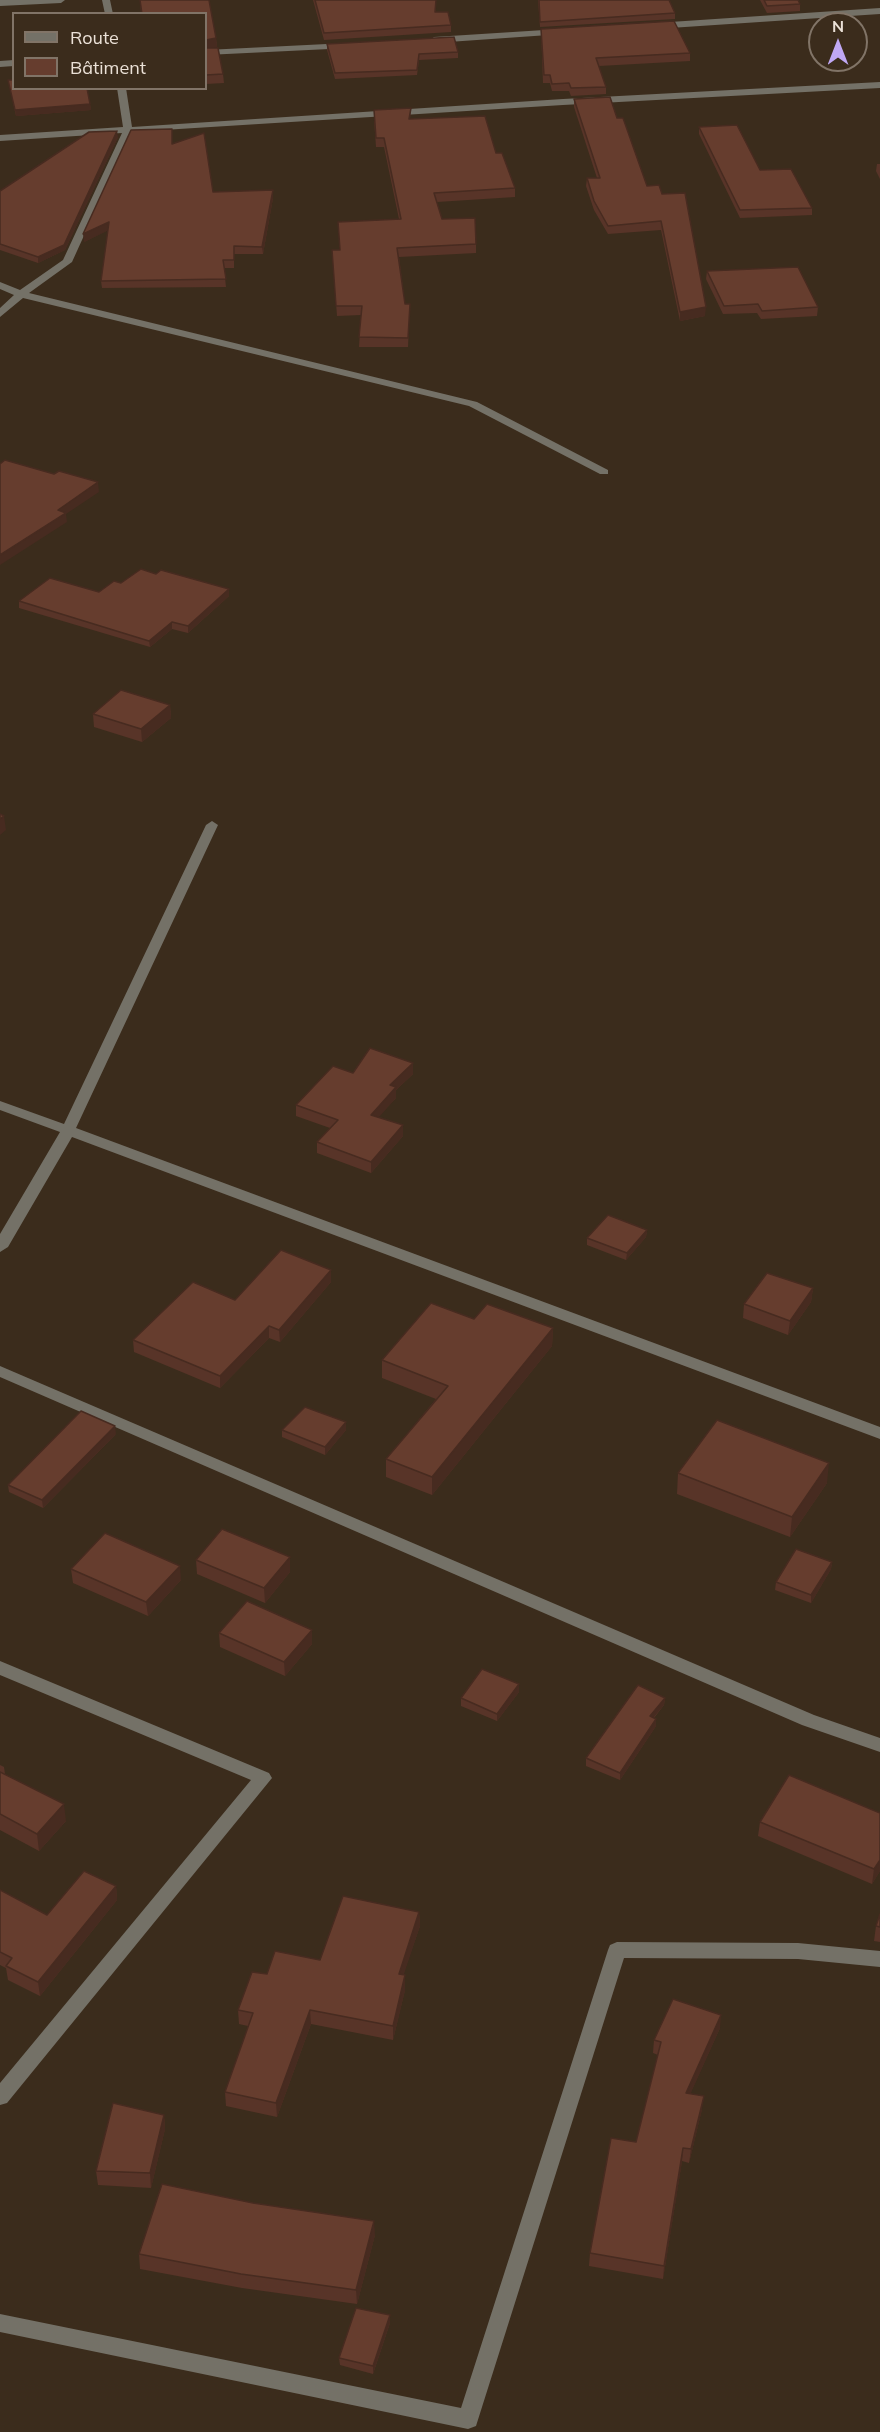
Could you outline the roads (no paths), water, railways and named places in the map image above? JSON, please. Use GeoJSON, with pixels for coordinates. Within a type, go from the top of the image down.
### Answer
{"type":"FeatureCollection","features":[{"type":"Feature","properties":{"kind":"street"},"geometry":{"type":"LineString","coordinates":[[0,3],[61,0]]}},
{"type":"Feature","properties":{"kind":"street"},"geometry":{"type":"LineString","coordinates":[[644,27],[880,11]]}},
{"type":"Feature","properties":{"kind":"street"},"geometry":{"type":"LineString","coordinates":[[420,41],[573,31]]}},
{"type":"Feature","properties":{"kind":"street"},"geometry":{"type":"LineString","coordinates":[[207,53],[361,45]]}},
{"type":"Feature","properties":{"kind":"street"},"geometry":{"type":"LineString","coordinates":[[0,138],[575,101],[880,85]]}},
{"type":"Feature","properties":{"kind":"street"},"geometry":{"type":"LineString","coordinates":[[0,314],[21,294],[67,262],[128,130],[121,90]]}},
{"type":"Feature","properties":{"kind":"street"},"geometry":{"type":"LineString","coordinates":[[0,285],[21,294],[473,404],[604,472]]}},
{"type":"Feature","properties":{"kind":"street"},"geometry":{"type":"LineString","coordinates":[[0,1246],[68,1131],[212,825]]}},
{"type":"Feature","properties":{"kind":"street"},"geometry":{"type":"LineString","coordinates":[[0,1105],[880,1433]]}},
{"type":"Feature","properties":{"kind":"street"},"geometry":{"type":"LineString","coordinates":[[0,1371],[808,1720],[880,1745]]}},
{"type":"Feature","properties":{"kind":"street"},"geometry":{"type":"LineString","coordinates":[[0,1668],[263,1778],[0,2097]]}},
{"type":"Feature","properties":{"kind":"street"},"geometry":{"type":"LineString","coordinates":[[0,2323],[468,2419],[617,1950],[798,1951],[880,1959]]}}]}
